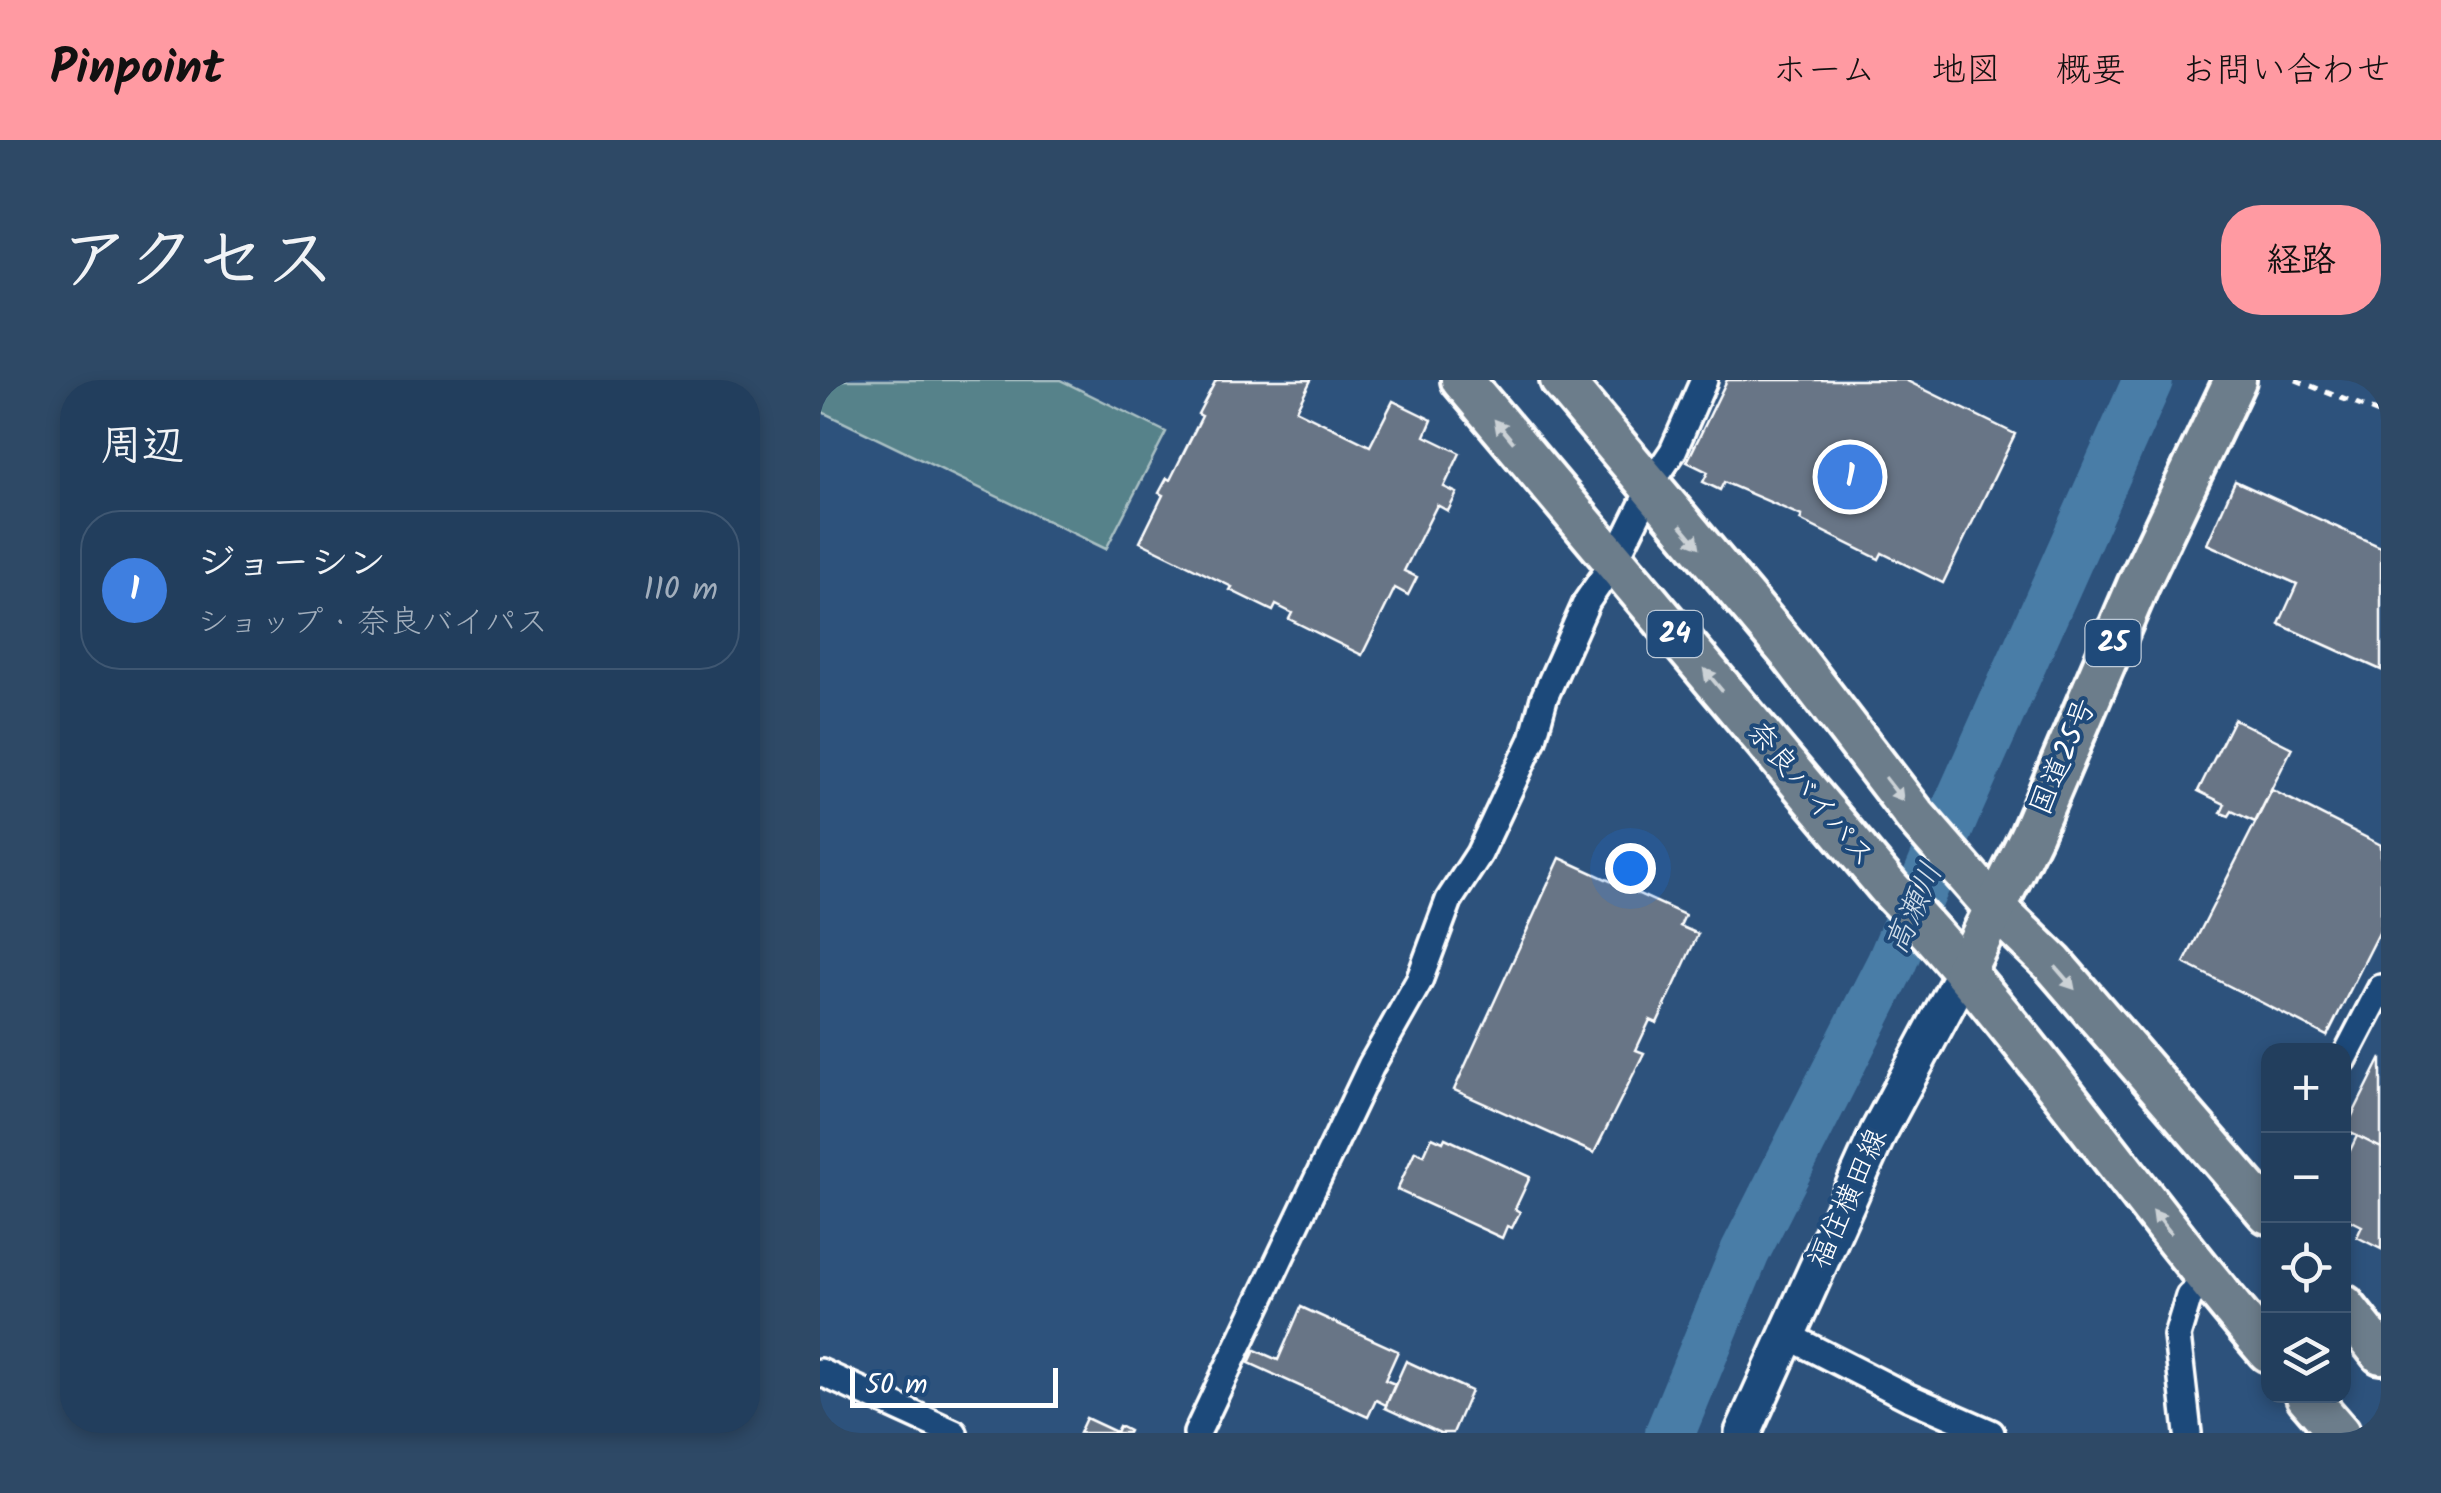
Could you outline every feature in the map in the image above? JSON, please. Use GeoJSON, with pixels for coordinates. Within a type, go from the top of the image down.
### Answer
{"type":"FeatureCollection","features":[{"type":"Feature","properties":{"kind":"highway","name":"奈良バイパス"},"geometry":{"type":"LineString","coordinates":[[1462,380],[1889,888],[1958,961],[2207,1281],[2261,1344]]}},
{"type":"Feature","properties":{"kind":"highway","name":"24"},"geometry":{"type":"LineString","coordinates":[[1560,380],[1790,654],[1923,825],[1989,900],[2053,964],[2261,1205]]}},
{"type":"Feature","properties":{"kind":"highway","name":"国道25号"},"geometry":{"type":"LineString","coordinates":[[1958,961],[2235,380]]}},
{"type":"Feature","properties":{"kind":"highway"},"geometry":{"type":"LineString","coordinates":[[2350,1313],[2381,1353]]}},
{"type":"Feature","properties":{"kind":"highway"},"geometry":{"type":"LineString","coordinates":[[2313,1403],[2340,1433]]}},
{"type":"Feature","properties":{"kind":"main road","name":"福住横田線"},"geometry":{"type":"LineString","coordinates":[[1743,1433],[1958,961]]}},
{"type":"Feature","properties":{"kind":"street"},"geometry":{"type":"LineString","coordinates":[[1197,1433],[1371,1066],[1418,981],[1449,900],[1479,854],[1534,739],[1544,698],[1587,601],[1614,562],[1704,380]]}},
{"type":"Feature","properties":{"kind":"street"},"geometry":{"type":"LineString","coordinates":[[2351,1045],[2381,988]]}},
{"type":"Feature","properties":{"kind":"street"},"geometry":{"type":"LineString","coordinates":[[2188,1433],[2177,1336],[2189,1296],[2207,1281]]}},
{"type":"Feature","properties":{"kind":"street"},"geometry":{"type":"LineString","coordinates":[[1788,1336],[1908,1397],[1990,1433]]}},
{"type":"Feature","properties":{"kind":"street"},"geometry":{"type":"LineString","coordinates":[[820,1372],[954,1433]]}},
{"type":"Feature","properties":{"kind":"path"},"geometry":{"type":"LineString","coordinates":[[2296,380],[2381,414]]}},
{"type":"Feature","properties":{"kind":"green space"},"geometry":{"type":"Polygon","coordinates":[[[820,380],[1060,380],[1166,432],[1106,549],[820,411],[820,380]]]}},
{"type":"Feature","properties":{"kind":"building"},"geometry":{"type":"Polygon","coordinates":[[[1216,380],[1311,380],[1296,410],[1370,446],[1393,401],[1432,420],[1425,436],[1460,453],[1444,487],[1457,493],[1448,511],[1437,505],[1404,571],[1417,577],[1408,595],[1395,588],[1362,655],[1289,619],[1292,613],[1276,605],[1273,611],[1140,542],[1163,495],[1159,493],[1167,478],[1170,480],[1216,380]]]}},
{"type":"Feature","properties":{"kind":"building"},"geometry":{"type":"Polygon","coordinates":[[[1727,380],[1905,380],[2015,434],[1943,583],[1882,553],[1879,559],[1800,520],[1802,516],[1724,482],[1720,490],[1703,482],[1708,472],[1687,462],[1727,380]]]}},
{"type":"Feature","properties":{"kind":"building"},"geometry":{"type":"Polygon","coordinates":[[[2235,481],[2381,547],[2381,670],[2279,624],[2297,584],[2207,544],[2235,481]]]}},
{"type":"Feature","properties":{"kind":"building"},"geometry":{"type":"Polygon","coordinates":[[[2234,719],[2292,748],[2255,822],[2232,811],[2229,816],[2221,813],[2225,804],[2198,791],[2234,719]]]}},
{"type":"Feature","properties":{"kind":"building"},"geometry":{"type":"Polygon","coordinates":[[[2272,790],[2381,845],[2381,929],[2327,1036],[2184,963],[2272,790]]]}},
{"type":"Feature","properties":{"kind":"building"},"geometry":{"type":"Polygon","coordinates":[[[1560,858],[1685,915],[1680,926],[1698,934],[1657,1023],[1650,1020],[1636,1050],[1644,1053],[1594,1153],[1454,1090],[1560,858]]]}},
{"type":"Feature","properties":{"kind":"building"},"geometry":{"type":"Polygon","coordinates":[[[2381,1058],[2381,1148],[2351,1133],[2351,1118],[2381,1058]]]}},
{"type":"Feature","properties":{"kind":"building"},"geometry":{"type":"Polygon","coordinates":[[[2357,1136],[2381,1148],[2381,1249],[2357,1237],[2362,1226],[2351,1220],[2351,1148],[2357,1136]]]}},
{"type":"Feature","properties":{"kind":"building"},"geometry":{"type":"Polygon","coordinates":[[[1432,1137],[1443,1142],[1445,1138],[1530,1177],[1515,1209],[1520,1212],[1502,1238],[1397,1190],[1415,1151],[1424,1155],[1432,1137]]]}},
{"type":"Feature","properties":{"kind":"building"},"geometry":{"type":"Polygon","coordinates":[[[1301,1307],[1398,1351],[1385,1380],[1395,1384],[1386,1405],[1376,1400],[1368,1417],[1249,1363],[1255,1350],[1278,1360],[1301,1307]]]}},
{"type":"Feature","properties":{"kind":"building"},"geometry":{"type":"Polygon","coordinates":[[[1406,1361],[1471,1391],[1453,1433],[1440,1433],[1385,1408],[1406,1361]]]}},
{"type":"Feature","properties":{"kind":"building"},"geometry":{"type":"Polygon","coordinates":[[[1086,1418],[1116,1432],[1119,1426],[1129,1431],[1128,1433],[1079,1433],[1086,1418]]]}},
{"type":"Feature","properties":{"kind":"waterway","name":"高瀬川"},"geometry":{"type":"LineString","coordinates":[[1670,1433],[1745,1252],[1891,964],[2148,380]]}},
{"type":"Feature","properties":{"kind":"place","name":"ジョーシン"},"geometry":{"type":"Point","coordinates":[1850,477]}}]}
